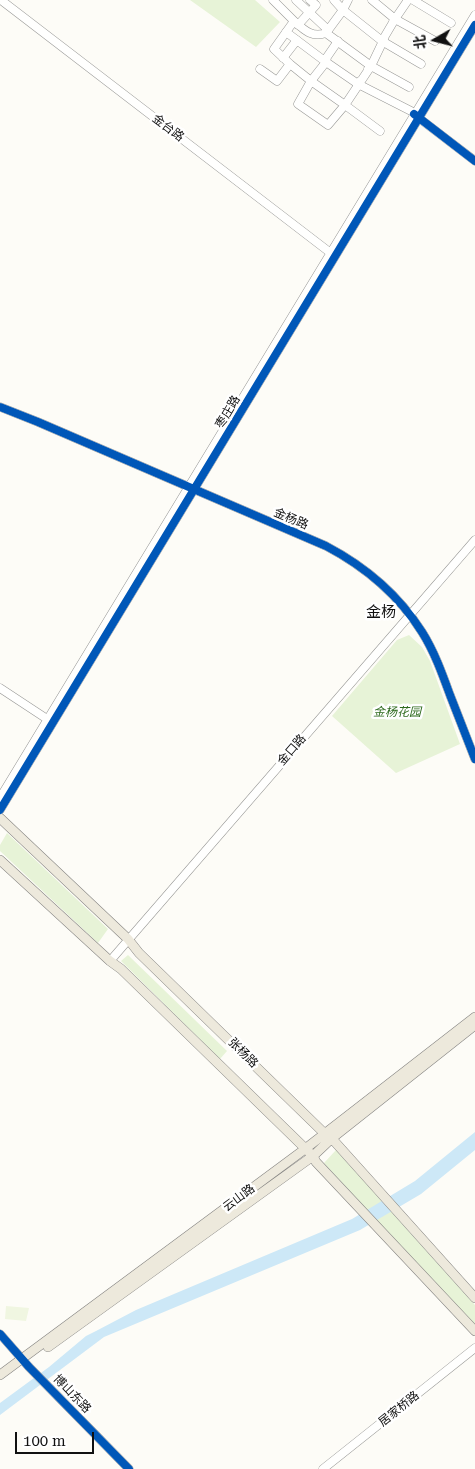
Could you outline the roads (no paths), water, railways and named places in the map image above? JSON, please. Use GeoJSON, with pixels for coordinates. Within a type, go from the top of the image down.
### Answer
{"type":"FeatureCollection","features":[{"type":"Feature","properties":{"kind":"main road","name":"张杨路"},"geometry":{"type":"LineString","coordinates":[[0,818],[128,939],[139,953],[328,1136],[475,1298]]}},
{"type":"Feature","properties":{"kind":"main road","name":"张杨路"},"geometry":{"type":"LineString","coordinates":[[0,860],[121,969],[313,1156],[316,1162],[475,1331]]}},
{"type":"Feature","properties":{"kind":"main road","name":"云山路"},"geometry":{"type":"LineString","coordinates":[[0,1382],[313,1156],[328,1136],[475,1017]]}},
{"type":"Feature","properties":{"kind":"main road","name":"云山路"},"geometry":{"type":"LineString","coordinates":[[0,1375],[27,1364],[305,1149],[328,1136],[475,1025]]}},
{"type":"Feature","properties":{"kind":"street","name":"金台路"},"geometry":{"type":"LineString","coordinates":[[1,0],[333,254]]}},
{"type":"Feature","properties":{"kind":"street"},"geometry":{"type":"LineString","coordinates":[[273,0],[298,25]]}},
{"type":"Feature","properties":{"kind":"street"},"geometry":{"type":"LineString","coordinates":[[280,7],[286,0]]}},
{"type":"Feature","properties":{"kind":"street"},"geometry":{"type":"LineString","coordinates":[[296,0],[326,28],[326,33]]}},
{"type":"Feature","properties":{"kind":"street"},"geometry":{"type":"LineString","coordinates":[[298,25],[316,5],[310,0]]}},
{"type":"Feature","properties":{"kind":"street"},"geometry":{"type":"LineString","coordinates":[[334,0],[342,10],[382,41],[421,64]]}},
{"type":"Feature","properties":{"kind":"street"},"geometry":{"type":"LineString","coordinates":[[326,33],[348,0]]}},
{"type":"Feature","properties":{"kind":"street"},"geometry":{"type":"LineString","coordinates":[[372,0],[395,19],[435,41]]}},
{"type":"Feature","properties":{"kind":"street"},"geometry":{"type":"LineString","coordinates":[[338,41],[298,104],[328,125],[345,105],[370,66],[382,41],[408,0]]}},
{"type":"Feature","properties":{"kind":"street"},"geometry":{"type":"LineString","coordinates":[[413,0],[451,23]]}},
{"type":"Feature","properties":{"kind":"street","name":"枣庄路"},"geometry":{"type":"LineString","coordinates":[[0,798],[333,254],[475,15]]}},
{"type":"Feature","properties":{"kind":"street"},"geometry":{"type":"LineString","coordinates":[[380,131],[311,81],[274,49],[294,21],[312,34],[326,33],[370,66],[409,87]]}},
{"type":"Feature","properties":{"kind":"street","name":"枣庄路"},"geometry":{"type":"LineString","coordinates":[[415,114],[475,26]]}},
{"type":"Feature","properties":{"kind":"street"},"geometry":{"type":"LineString","coordinates":[[286,32],[358,84],[415,114],[475,161]]}},
{"type":"Feature","properties":{"kind":"street"},"geometry":{"type":"LineString","coordinates":[[283,58],[297,40]]}},
{"type":"Feature","properties":{"kind":"street"},"geometry":{"type":"LineString","coordinates":[[260,68],[277,81],[290,64]]}},
{"type":"Feature","properties":{"kind":"street","name":"金杨路"},"geometry":{"type":"LineString","coordinates":[[0,407],[326,546],[350,559],[378,580],[410,614],[423,633],[434,655],[475,759]]}},
{"type":"Feature","properties":{"kind":"street","name":"枣庄路"},"geometry":{"type":"LineString","coordinates":[[0,810],[191,488]]}},
{"type":"Feature","properties":{"kind":"street","name":"金口路"},"geometry":{"type":"LineString","coordinates":[[110,961],[475,540]]}},
{"type":"Feature","properties":{"kind":"street"},"geometry":{"type":"LineString","coordinates":[[0,688],[44,717]]}},
{"type":"Feature","properties":{"kind":"street","name":"博山东路"},"geometry":{"type":"LineString","coordinates":[[0,1334],[129,1469]]}},
{"type":"Feature","properties":{"kind":"street","name":"居家桥路"},"geometry":{"type":"LineString","coordinates":[[323,1469],[475,1348]]}},
{"type":"Feature","properties":{"kind":"water"},"geometry":{"type":"Polygon","coordinates":[[[475,1132],[475,1150],[421,1194],[360,1230],[104,1337],[0,1415],[0,1403],[49,1367],[86,1336],[136,1310],[352,1219],[415,1181],[475,1132]]]}},
{"type":"Feature","properties":{"kind":"district","name":"金杨"},"geometry":{"type":"Point","coordinates":[381,613]}},
{"type":"Feature","properties":{"kind":"park label","name":"金杨花园"},"geometry":{"type":"Point","coordinates":[397,712]}}]}
